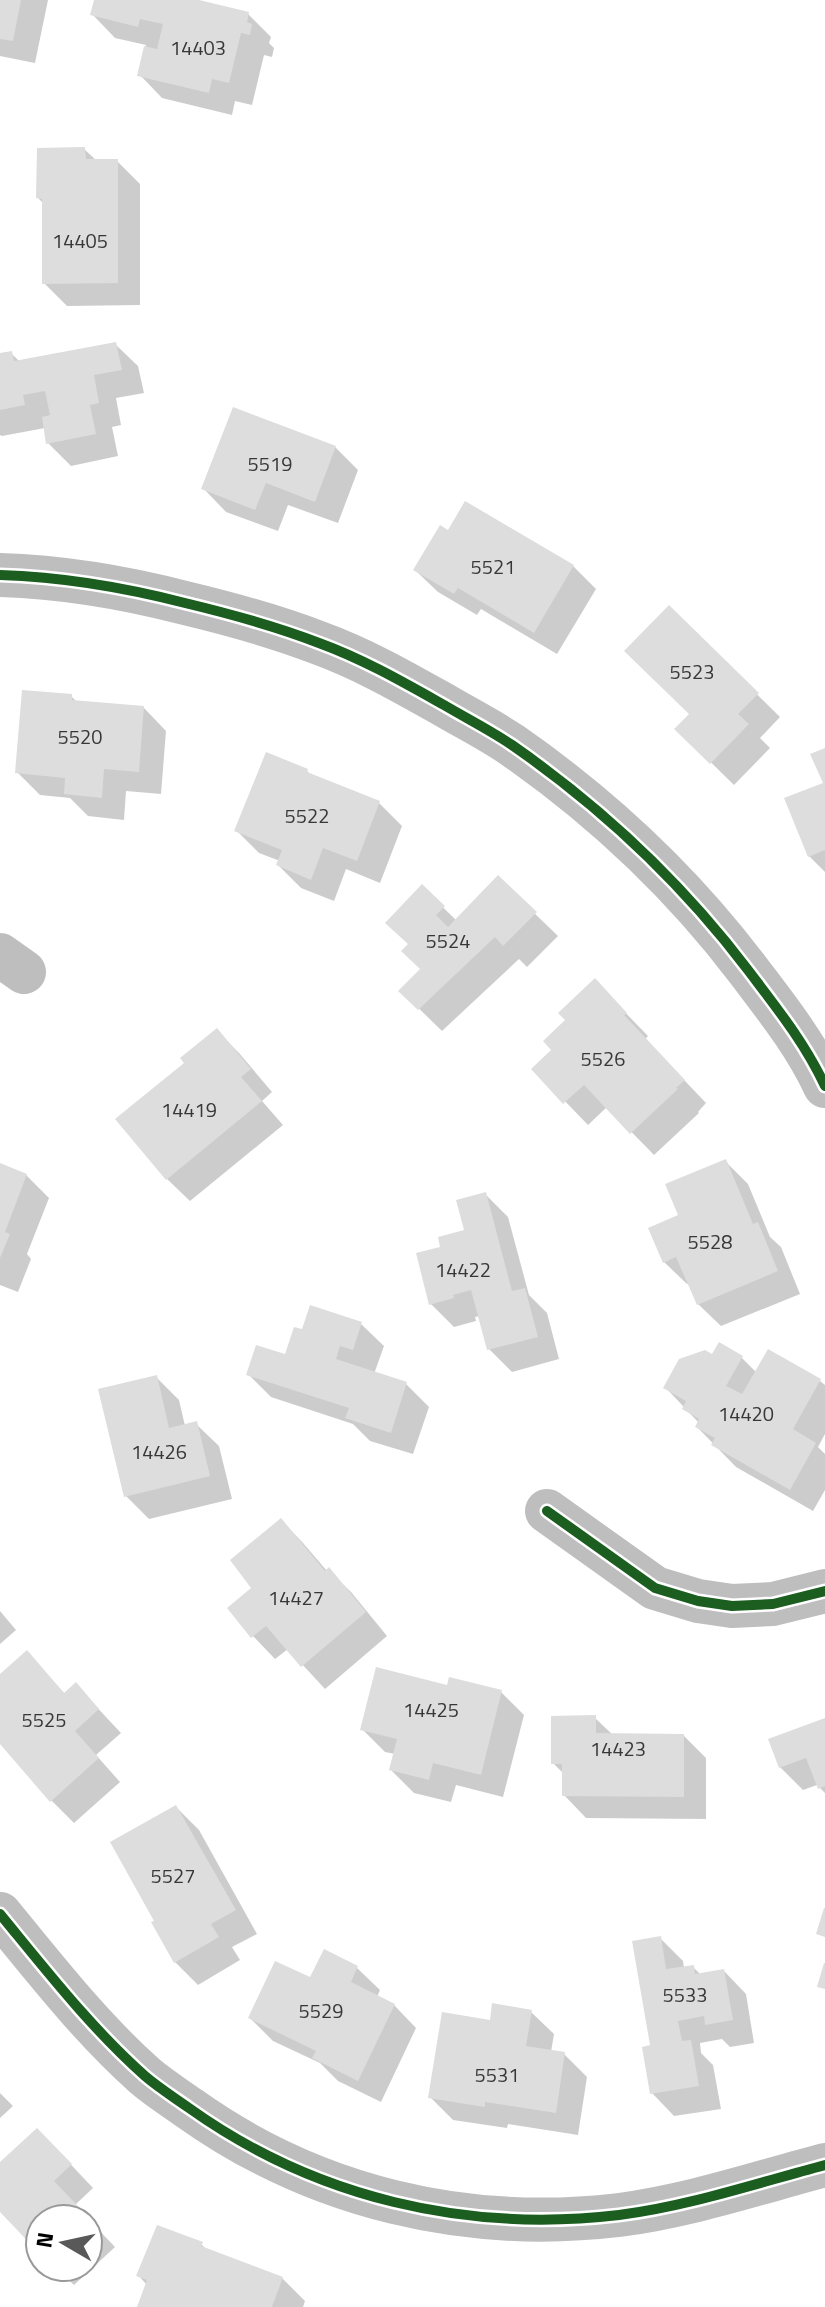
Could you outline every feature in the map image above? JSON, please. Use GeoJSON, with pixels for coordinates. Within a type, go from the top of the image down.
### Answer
{"type":"FeatureCollection","features":[{"type":"Feature","properties":{"kind":"street"},"geometry":{"type":"LineString","coordinates":[[0,575],[45,576],[118,586],[252,619],[322,644],[403,682],[509,743],[625,835],[811,1025],[825,1086]]}},
{"type":"Feature","properties":{"kind":"street"},"geometry":{"type":"LineString","coordinates":[[547,1511],[655,1588],[698,1601],[732,1606],[773,1604],[825,1591]]}},
{"type":"Feature","properties":{"kind":"street"},"geometry":{"type":"LineString","coordinates":[[0,1914],[81,2012],[148,2079],[223,2133],[263,2155],[305,2174],[393,2203],[483,2218],[567,2220],[671,2206],[825,2165]]}},
{"type":"Feature","properties":{"kind":"building"},"geometry":{"type":"Polygon","coordinates":[[[0,0],[21,0],[13,41],[0,39],[0,0]]]}},
{"type":"Feature","properties":{"kind":"building"},"geometry":{"type":"Polygon","coordinates":[[[94,0],[199,0],[249,12],[247,22],[252,24],[250,35],[241,33],[229,83],[212,79],[209,93],[137,76],[144,46],[157,49],[163,24],[140,19],[138,27],[90,15],[94,0]]]}},
{"type":"Feature","properties":{"kind":"building"},"geometry":{"type":"Polygon","coordinates":[[[85,147],[86,159],[118,159],[118,283],[42,284],[42,199],[36,198],[37,148],[85,147]]]}},
{"type":"Feature","properties":{"kind":"building"},"geometry":{"type":"Polygon","coordinates":[[[116,342],[122,370],[94,375],[99,403],[90,405],[96,434],[46,444],[42,417],[50,415],[45,391],[23,395],[25,405],[0,410],[0,353],[12,351],[14,361],[116,342]]]}},
{"type":"Feature","properties":{"kind":"building"},"geometry":{"type":"Polygon","coordinates":[[[233,407],[336,446],[315,502],[266,483],[255,510],[201,489],[233,407]]]}},
{"type":"Feature","properties":{"kind":"building"},"geometry":{"type":"Polygon","coordinates":[[[465,501],[574,565],[534,633],[458,588],[454,594],[413,570],[440,525],[448,530],[465,501]]]}},
{"type":"Feature","properties":{"kind":"building"},"geometry":{"type":"Polygon","coordinates":[[[669,605],[759,693],[738,714],[749,724],[710,764],[674,729],[689,714],[624,651],[669,605]]]}},
{"type":"Feature","properties":{"kind":"building"},"geometry":{"type":"Polygon","coordinates":[[[22,690],[72,694],[72,700],[144,706],[139,772],[104,769],[102,798],[64,794],[65,778],[15,773],[22,690]]]}},
{"type":"Feature","properties":{"kind":"building"},"geometry":{"type":"Polygon","coordinates":[[[825,748],[825,850],[808,857],[784,798],[823,783],[810,754],[825,748]]]}},
{"type":"Feature","properties":{"kind":"building"},"geometry":{"type":"Polygon","coordinates":[[[266,752],[380,801],[357,861],[323,848],[311,880],[276,865],[282,850],[234,831],[266,752]]]}},
{"type":"Feature","properties":{"kind":"building"},"geometry":{"type":"Polygon","coordinates":[[[498,875],[537,912],[503,946],[495,937],[418,1010],[398,991],[420,969],[401,951],[408,944],[385,923],[422,884],[445,906],[436,915],[448,927],[498,875]]]}},
{"type":"Feature","properties":{"kind":"building"},"geometry":{"type":"Polygon","coordinates":[[[595,978],[627,1013],[624,1015],[685,1080],[630,1134],[584,1085],[563,1104],[531,1069],[551,1050],[543,1041],[565,1020],[558,1013],[595,978]]]}},
{"type":"Feature","properties":{"kind":"building"},"geometry":{"type":"Polygon","coordinates":[[[217,1028],[251,1069],[241,1077],[262,1101],[166,1180],[115,1119],[184,1063],[180,1058],[217,1028]]]}},
{"type":"Feature","properties":{"kind":"building"},"geometry":{"type":"Polygon","coordinates":[[[726,1159],[753,1224],[758,1222],[778,1271],[697,1305],[676,1257],[663,1263],[648,1228],[678,1215],[665,1184],[726,1159]]]}},
{"type":"Feature","properties":{"kind":"building"},"geometry":{"type":"Polygon","coordinates":[[[0,1163],[27,1174],[5,1232],[10,1234],[0,1258],[0,1163]]]}},
{"type":"Feature","properties":{"kind":"building"},"geometry":{"type":"Polygon","coordinates":[[[486,1192],[512,1291],[525,1288],[538,1337],[487,1350],[471,1290],[429,1305],[416,1253],[440,1247],[438,1237],[464,1230],[456,1200],[486,1192]]]}},
{"type":"Feature","properties":{"kind":"building"},"geometry":{"type":"Polygon","coordinates":[[[310,1305],[362,1322],[353,1350],[340,1346],[336,1359],[407,1382],[391,1433],[345,1418],[349,1408],[246,1375],[256,1345],[285,1354],[294,1327],[302,1329],[310,1305]]]}},
{"type":"Feature","properties":{"kind":"building"},"geometry":{"type":"Polygon","coordinates":[[[719,1342],[743,1356],[726,1386],[742,1394],[768,1349],[821,1379],[793,1429],[816,1443],[790,1490],[711,1445],[715,1438],[695,1427],[699,1419],[682,1409],[686,1401],[663,1388],[679,1359],[705,1350],[712,1354],[719,1342]]]}},
{"type":"Feature","properties":{"kind":"building"},"geometry":{"type":"Polygon","coordinates":[[[157,1375],[169,1428],[197,1421],[210,1476],[124,1497],[98,1389],[157,1375]]]}},
{"type":"Feature","properties":{"kind":"building"},"geometry":{"type":"Polygon","coordinates":[[[281,1518],[325,1571],[329,1567],[366,1612],[301,1667],[266,1626],[251,1638],[227,1608],[251,1588],[230,1560],[281,1518]]]}},
{"type":"Feature","properties":{"kind":"building"},"geometry":{"type":"Polygon","coordinates":[[[27,1650],[64,1693],[76,1682],[99,1709],[75,1731],[99,1758],[50,1802],[0,1744],[0,1674],[27,1650]]]}},
{"type":"Feature","properties":{"kind":"building"},"geometry":{"type":"Polygon","coordinates":[[[376,1667],[447,1685],[449,1677],[502,1690],[481,1775],[433,1763],[429,1780],[389,1770],[397,1739],[360,1730],[376,1667]]]}},
{"type":"Feature","properties":{"kind":"building"},"geometry":{"type":"Polygon","coordinates":[[[596,1715],[596,1733],[684,1734],[684,1797],[562,1796],[562,1764],[551,1764],[551,1716],[596,1715]]]}},
{"type":"Feature","properties":{"kind":"building"},"geometry":{"type":"Polygon","coordinates":[[[825,1718],[825,1786],[818,1789],[806,1758],[779,1768],[768,1739],[825,1718]]]}},
{"type":"Feature","properties":{"kind":"building"},"geometry":{"type":"Polygon","coordinates":[[[176,1805],[236,1910],[211,1924],[219,1937],[174,1963],[110,1842],[176,1805]]]}},
{"type":"Feature","properties":{"kind":"building"},"geometry":{"type":"Polygon","coordinates":[[[825,1908],[825,1937],[816,1934],[825,1908]]]}},
{"type":"Feature","properties":{"kind":"building"},"geometry":{"type":"Polygon","coordinates":[[[661,1936],[666,1969],[694,1965],[695,1974],[724,1969],[733,2020],[705,2025],[704,2016],[678,2021],[682,2041],[691,2040],[699,2086],[650,2094],[642,2047],[650,2045],[632,1941],[661,1936]]]}},
{"type":"Feature","properties":{"kind":"building"},"geometry":{"type":"Polygon","coordinates":[[[324,1949],[358,1966],[351,1982],[395,2004],[358,2081],[312,2058],[316,2051],[248,2018],[275,1961],[310,1977],[324,1949]]]}},
{"type":"Feature","properties":{"kind":"building"},"geometry":{"type":"Polygon","coordinates":[[[825,1963],[825,1989],[817,1987],[825,1963]]]}},
{"type":"Feature","properties":{"kind":"building"},"geometry":{"type":"Polygon","coordinates":[[[492,2003],[532,2010],[526,2046],[565,2052],[556,2113],[485,2102],[485,2107],[428,2098],[442,2012],[490,2020],[492,2003]]]}},
{"type":"Feature","properties":{"kind":"building"},"geometry":{"type":"Polygon","coordinates":[[[37,2128],[72,2164],[54,2181],[75,2203],[24,2203],[24,2237],[0,2212],[0,2162],[37,2128]]]}},
{"type":"Feature","properties":{"kind":"building"},"geometry":{"type":"Polygon","coordinates":[[[157,2225],[203,2242],[201,2246],[283,2277],[272,2307],[137,2307],[147,2280],[136,2276],[157,2225]]]}},
{"type":"Feature","properties":{"kind":"cycle path"},"geometry":{"type":"LineString","coordinates":[[0,575],[116,588],[269,626],[335,649],[367,664],[495,734],[577,794],[668,877],[723,938],[769,998],[799,1040],[825,1086]]}},
{"type":"Feature","properties":{"kind":"cycle path"},"geometry":{"type":"LineString","coordinates":[[547,1511],[655,1588],[698,1601],[732,1606],[773,1604],[825,1591]]}},
{"type":"Feature","properties":{"kind":"cycle path"},"geometry":{"type":"LineString","coordinates":[[0,1914],[88,2018],[150,2080],[237,2139],[288,2165],[340,2186],[394,2202],[449,2213],[505,2219],[562,2219],[619,2215],[671,2206],[825,2165]]}}]}
